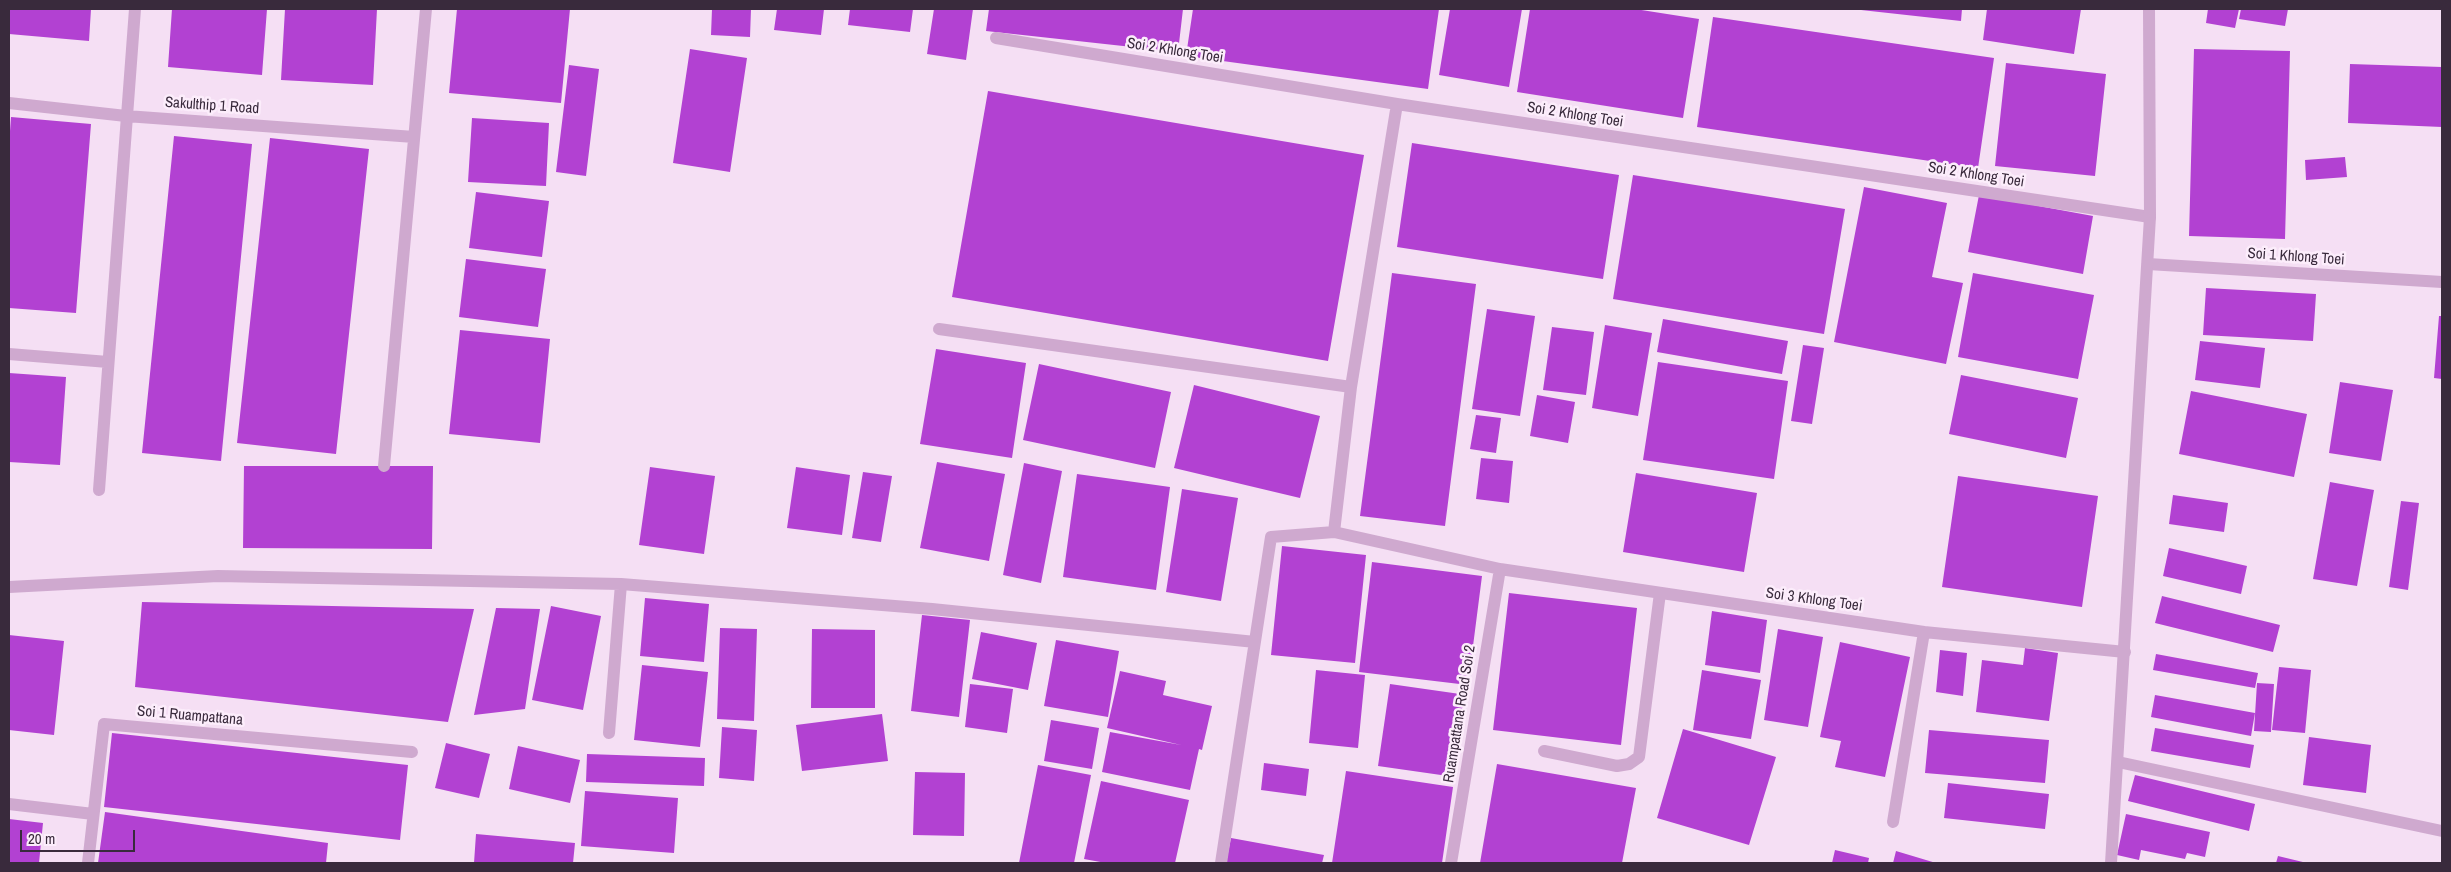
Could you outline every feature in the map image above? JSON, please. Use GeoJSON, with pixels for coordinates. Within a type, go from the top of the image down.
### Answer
{"type":"FeatureCollection","features":[{"type":"Feature","properties":{"kind":"street"},"geometry":{"type":"LineString","coordinates":[[99,490],[135,9]]}},
{"type":"Feature","properties":{"kind":"street"},"geometry":{"type":"LineString","coordinates":[[384,466],[426,9]]}},
{"type":"Feature","properties":{"kind":"street"},"geometry":{"type":"LineString","coordinates":[[2111,863],[2148,264],[2150,217],[2149,9]]}},
{"type":"Feature","properties":{"kind":"street","name":"Soi 2 Khlong Toei"},"geometry":{"type":"LineString","coordinates":[[996,38],[1396,104],[2150,217]]}},
{"type":"Feature","properties":{"kind":"street","name":"Sakulthip 1 Road"},"geometry":{"type":"LineString","coordinates":[[9,102],[126,116],[414,137]]}},
{"type":"Feature","properties":{"kind":"street"},"geometry":{"type":"LineString","coordinates":[[1334,532],[1351,387],[1396,104]]}},
{"type":"Feature","properties":{"kind":"street","name":"Soi 1 Khlong Toei"},"geometry":{"type":"LineString","coordinates":[[2148,264],[2442,282]]}},
{"type":"Feature","properties":{"kind":"street"},"geometry":{"type":"LineString","coordinates":[[939,329],[1351,387]]}},
{"type":"Feature","properties":{"kind":"street"},"geometry":{"type":"LineString","coordinates":[[9,354],[108,362]]}},
{"type":"Feature","properties":{"kind":"street","name":"Soi 3 Khlong Toei"},"geometry":{"type":"LineString","coordinates":[[1254,642],[1271,537],[1334,532],[1500,569],[1924,632],[2125,652]]}},
{"type":"Feature","properties":{"kind":"street","name":"Ruampattana Road Soi 2"},"geometry":{"type":"LineString","coordinates":[[1451,863],[1500,569]]}},
{"type":"Feature","properties":{"kind":"street"},"geometry":{"type":"LineString","coordinates":[[9,586],[218,576],[621,584],[932,609],[1254,642],[1221,863]]}},
{"type":"Feature","properties":{"kind":"street"},"geometry":{"type":"LineString","coordinates":[[609,733],[621,584]]}},
{"type":"Feature","properties":{"kind":"street"},"geometry":{"type":"LineString","coordinates":[[1544,751],[1618,766],[1630,764],[1638,756],[1660,593]]}},
{"type":"Feature","properties":{"kind":"street"},"geometry":{"type":"LineString","coordinates":[[1893,822],[1924,632]]}},
{"type":"Feature","properties":{"kind":"street","name":"Soi 1 Ruampattana"},"geometry":{"type":"LineString","coordinates":[[88,863],[104,724],[412,752]]}},
{"type":"Feature","properties":{"kind":"street"},"geometry":{"type":"LineString","coordinates":[[2118,762],[2442,831]]}},
{"type":"Feature","properties":{"kind":"street"},"geometry":{"type":"LineString","coordinates":[[9,804],[94,814]]}},
{"type":"Feature","properties":{"kind":"building"},"geometry":{"type":"Polygon","coordinates":[[[9,9],[91,9],[89,41],[9,34],[9,9]]]}},
{"type":"Feature","properties":{"kind":"building"},"geometry":{"type":"Polygon","coordinates":[[[172,9],[267,9],[262,75],[168,67],[172,9]]]}},
{"type":"Feature","properties":{"kind":"building"},"geometry":{"type":"Polygon","coordinates":[[[285,9],[377,9],[373,85],[281,80],[285,9]]]}},
{"type":"Feature","properties":{"kind":"building"},"geometry":{"type":"Polygon","coordinates":[[[457,9],[570,9],[561,103],[449,93],[457,9]]]}},
{"type":"Feature","properties":{"kind":"building"},"geometry":{"type":"Polygon","coordinates":[[[712,9],[751,9],[750,37],[711,35],[712,9]]]}},
{"type":"Feature","properties":{"kind":"building"},"geometry":{"type":"Polygon","coordinates":[[[777,9],[824,9],[821,35],[774,30],[777,9]]]}},
{"type":"Feature","properties":{"kind":"building"},"geometry":{"type":"Polygon","coordinates":[[[850,9],[913,9],[910,32],[848,25],[850,9]]]}},
{"type":"Feature","properties":{"kind":"building"},"geometry":{"type":"Polygon","coordinates":[[[934,9],[973,9],[966,60],[927,54],[934,9]]]}},
{"type":"Feature","properties":{"kind":"building"},"geometry":{"type":"Polygon","coordinates":[[[989,9],[1183,9],[1178,52],[986,31],[989,9]]]}},
{"type":"Feature","properties":{"kind":"building"},"geometry":{"type":"Polygon","coordinates":[[[1193,9],[1439,9],[1428,89],[1186,56],[1193,9]]]}},
{"type":"Feature","properties":{"kind":"building"},"geometry":{"type":"Polygon","coordinates":[[[1450,9],[1522,9],[1509,87],[1439,75],[1450,9]]]}},
{"type":"Feature","properties":{"kind":"building"},"geometry":{"type":"Polygon","coordinates":[[[1530,9],[1635,9],[1699,19],[1683,118],[1517,92],[1530,9]]]}},
{"type":"Feature","properties":{"kind":"building"},"geometry":{"type":"Polygon","coordinates":[[[1852,9],[1962,9],[1961,21],[1852,9]]]}},
{"type":"Feature","properties":{"kind":"building"},"geometry":{"type":"Polygon","coordinates":[[[1987,9],[2081,9],[2074,54],[1983,40],[1987,9]]]}},
{"type":"Feature","properties":{"kind":"building"},"geometry":{"type":"Polygon","coordinates":[[[2208,9],[2239,9],[2235,28],[2206,23],[2208,9]]]}},
{"type":"Feature","properties":{"kind":"building"},"geometry":{"type":"Polygon","coordinates":[[[2241,9],[2288,9],[2285,26],[2239,19],[2241,9]]]}},
{"type":"Feature","properties":{"kind":"building"},"geometry":{"type":"Polygon","coordinates":[[[1713,17],[1994,58],[1978,168],[1697,127],[1713,17]]]}},
{"type":"Feature","properties":{"kind":"building"},"geometry":{"type":"Polygon","coordinates":[[[690,49],[747,58],[730,172],[673,163],[690,49]]]}},
{"type":"Feature","properties":{"kind":"building"},"geometry":{"type":"Polygon","coordinates":[[[2194,49],[2290,51],[2285,239],[2189,236],[2194,49]]]}},
{"type":"Feature","properties":{"kind":"building"},"geometry":{"type":"Polygon","coordinates":[[[2006,63],[2106,74],[2095,176],[1995,166],[2006,63]]]}},
{"type":"Feature","properties":{"kind":"building"},"geometry":{"type":"Polygon","coordinates":[[[2350,64],[2442,67],[2442,127],[2348,123],[2350,64]]]}},
{"type":"Feature","properties":{"kind":"building"},"geometry":{"type":"Polygon","coordinates":[[[569,65],[599,69],[586,176],[556,172],[569,65]]]}},
{"type":"Feature","properties":{"kind":"building"},"geometry":{"type":"Polygon","coordinates":[[[988,91],[1364,155],[1328,361],[952,297],[988,91]]]}},
{"type":"Feature","properties":{"kind":"building"},"geometry":{"type":"Polygon","coordinates":[[[11,117],[91,124],[76,313],[9,308],[9,145],[11,117]]]}},
{"type":"Feature","properties":{"kind":"building"},"geometry":{"type":"Polygon","coordinates":[[[472,118],[549,123],[546,186],[468,182],[472,118]]]}},
{"type":"Feature","properties":{"kind":"building"},"geometry":{"type":"Polygon","coordinates":[[[174,136],[252,144],[221,461],[142,453],[174,136]]]}},
{"type":"Feature","properties":{"kind":"building"},"geometry":{"type":"Polygon","coordinates":[[[270,138],[369,149],[336,454],[237,443],[270,138]]]}},
{"type":"Feature","properties":{"kind":"building"},"geometry":{"type":"Polygon","coordinates":[[[1412,143],[1619,175],[1603,279],[1397,247],[1412,143]]]}},
{"type":"Feature","properties":{"kind":"building"},"geometry":{"type":"Polygon","coordinates":[[[2345,157],[2347,177],[2306,180],[2305,160],[2345,157]]]}},
{"type":"Feature","properties":{"kind":"building"},"geometry":{"type":"Polygon","coordinates":[[[1633,175],[1845,209],[1824,334],[1613,299],[1633,175]]]}},
{"type":"Feature","properties":{"kind":"building"},"geometry":{"type":"Polygon","coordinates":[[[1864,187],[1947,203],[1932,277],[1963,283],[1946,364],[1834,342],[1864,187]]]}},
{"type":"Feature","properties":{"kind":"building"},"geometry":{"type":"Polygon","coordinates":[[[476,192],[549,201],[542,257],[469,248],[476,192]]]}},
{"type":"Feature","properties":{"kind":"building"},"geometry":{"type":"Polygon","coordinates":[[[1979,195],[2093,216],[2083,274],[1968,252],[1979,195]]]}},
{"type":"Feature","properties":{"kind":"building"},"geometry":{"type":"Polygon","coordinates":[[[466,259],[546,269],[538,327],[459,317],[466,259]]]}},
{"type":"Feature","properties":{"kind":"building"},"geometry":{"type":"Polygon","coordinates":[[[1392,273],[1476,284],[1445,526],[1360,516],[1392,273]]]}},
{"type":"Feature","properties":{"kind":"building"},"geometry":{"type":"Polygon","coordinates":[[[1973,273],[2094,295],[2078,379],[1958,357],[1973,273]]]}},
{"type":"Feature","properties":{"kind":"building"},"geometry":{"type":"Polygon","coordinates":[[[2206,288],[2316,294],[2313,341],[2203,335],[2206,288]]]}},
{"type":"Feature","properties":{"kind":"building"},"geometry":{"type":"Polygon","coordinates":[[[1487,309],[1535,316],[1520,416],[1472,409],[1487,309]]]}},
{"type":"Feature","properties":{"kind":"building"},"geometry":{"type":"Polygon","coordinates":[[[2439,316],[2442,316],[2442,379],[2434,378],[2439,316]]]}},
{"type":"Feature","properties":{"kind":"building"},"geometry":{"type":"Polygon","coordinates":[[[1663,319],[1788,341],[1782,374],[1657,352],[1663,319]]]}},
{"type":"Feature","properties":{"kind":"building"},"geometry":{"type":"Polygon","coordinates":[[[1605,325],[1652,333],[1638,416],[1592,408],[1605,325]]]}},
{"type":"Feature","properties":{"kind":"building"},"geometry":{"type":"Polygon","coordinates":[[[1552,327],[1594,332],[1586,395],[1543,390],[1552,327]]]}},
{"type":"Feature","properties":{"kind":"building"},"geometry":{"type":"Polygon","coordinates":[[[460,330],[550,339],[540,443],[449,434],[460,330]]]}},
{"type":"Feature","properties":{"kind":"building"},"geometry":{"type":"Polygon","coordinates":[[[2200,341],[2265,348],[2260,388],[2195,380],[2200,341]]]}},
{"type":"Feature","properties":{"kind":"building"},"geometry":{"type":"Polygon","coordinates":[[[1803,345],[1824,348],[1812,424],[1791,421],[1803,345]]]}},
{"type":"Feature","properties":{"kind":"building"},"geometry":{"type":"Polygon","coordinates":[[[936,349],[1026,363],[1012,458],[920,444],[936,349]]]}},
{"type":"Feature","properties":{"kind":"building"},"geometry":{"type":"Polygon","coordinates":[[[1658,362],[1788,381],[1774,479],[1643,460],[1658,362]]]}},
{"type":"Feature","properties":{"kind":"building"},"geometry":{"type":"Polygon","coordinates":[[[1039,364],[1171,392],[1155,468],[1023,440],[1039,364]]]}},
{"type":"Feature","properties":{"kind":"building"},"geometry":{"type":"Polygon","coordinates":[[[9,373],[66,377],[60,465],[9,462],[9,373]]]}},
{"type":"Feature","properties":{"kind":"building"},"geometry":{"type":"Polygon","coordinates":[[[1961,375],[2078,398],[2066,458],[1949,434],[1961,375]]]}},
{"type":"Feature","properties":{"kind":"building"},"geometry":{"type":"Polygon","coordinates":[[[2340,382],[2393,390],[2381,461],[2329,453],[2340,382]]]}},
{"type":"Feature","properties":{"kind":"building"},"geometry":{"type":"Polygon","coordinates":[[[1194,385],[1320,416],[1300,498],[1174,468],[1194,385]]]}},
{"type":"Feature","properties":{"kind":"building"},"geometry":{"type":"Polygon","coordinates":[[[2191,391],[2307,414],[2294,477],[2179,454],[2191,391]]]}},
{"type":"Feature","properties":{"kind":"building"},"geometry":{"type":"Polygon","coordinates":[[[1537,395],[1575,402],[1568,443],[1530,436],[1537,395]]]}},
{"type":"Feature","properties":{"kind":"building"},"geometry":{"type":"Polygon","coordinates":[[[1476,415],[1501,418],[1496,453],[1470,449],[1476,415]]]}},
{"type":"Feature","properties":{"kind":"building"},"geometry":{"type":"Polygon","coordinates":[[[1481,458],[1513,461],[1509,503],[1476,499],[1481,458]]]}},
{"type":"Feature","properties":{"kind":"building"},"geometry":{"type":"Polygon","coordinates":[[[937,462],[1005,474],[989,561],[920,548],[937,462]]]}},
{"type":"Feature","properties":{"kind":"building"},"geometry":{"type":"Polygon","coordinates":[[[1024,463],[1062,471],[1041,583],[1003,575],[1024,463]]]}},
{"type":"Feature","properties":{"kind":"building"},"geometry":{"type":"Polygon","coordinates":[[[244,466],[433,466],[432,549],[243,548],[244,466]]]}},
{"type":"Feature","properties":{"kind":"building"},"geometry":{"type":"Polygon","coordinates":[[[650,467],[715,476],[704,554],[639,545],[650,467]]]}},
{"type":"Feature","properties":{"kind":"building"},"geometry":{"type":"Polygon","coordinates":[[[796,467],[850,475],[842,535],[787,528],[796,467]]]}},
{"type":"Feature","properties":{"kind":"building"},"geometry":{"type":"Polygon","coordinates":[[[863,472],[892,476],[881,542],[852,538],[863,472]]]}},
{"type":"Feature","properties":{"kind":"building"},"geometry":{"type":"Polygon","coordinates":[[[1636,473],[1757,493],[1744,572],[1623,552],[1636,473]]]}},
{"type":"Feature","properties":{"kind":"building"},"geometry":{"type":"Polygon","coordinates":[[[1077,474],[1170,487],[1156,590],[1063,577],[1077,474]]]}},
{"type":"Feature","properties":{"kind":"building"},"geometry":{"type":"Polygon","coordinates":[[[1958,476],[2098,496],[2082,607],[1942,587],[1958,476]]]}},
{"type":"Feature","properties":{"kind":"building"},"geometry":{"type":"Polygon","coordinates":[[[2330,482],[2374,490],[2357,586],[2313,579],[2330,482]]]}},
{"type":"Feature","properties":{"kind":"building"},"geometry":{"type":"Polygon","coordinates":[[[1182,489],[1238,498],[1221,601],[1166,592],[1182,489]]]}},
{"type":"Feature","properties":{"kind":"building"},"geometry":{"type":"Polygon","coordinates":[[[2173,495],[2228,503],[2224,532],[2169,524],[2173,495]]]}},
{"type":"Feature","properties":{"kind":"building"},"geometry":{"type":"Polygon","coordinates":[[[2401,501],[2419,503],[2408,590],[2389,587],[2401,501]]]}},
{"type":"Feature","properties":{"kind":"building"},"geometry":{"type":"Polygon","coordinates":[[[1282,546],[1366,555],[1355,663],[1271,655],[1282,546]]]}},
{"type":"Feature","properties":{"kind":"building"},"geometry":{"type":"Polygon","coordinates":[[[2169,548],[2247,566],[2241,594],[2163,576],[2169,548]]]}},
{"type":"Feature","properties":{"kind":"building"},"geometry":{"type":"Polygon","coordinates":[[[1372,562],[1482,576],[1468,685],[1359,672],[1372,562]]]}},
{"type":"Feature","properties":{"kind":"building"},"geometry":{"type":"Polygon","coordinates":[[[1509,593],[1637,608],[1621,745],[1493,730],[1509,593]]]}},
{"type":"Feature","properties":{"kind":"building"},"geometry":{"type":"Polygon","coordinates":[[[2162,596],[2280,625],[2273,652],[2155,623],[2162,596]]]}},
{"type":"Feature","properties":{"kind":"building"},"geometry":{"type":"Polygon","coordinates":[[[645,598],[709,604],[704,662],[640,656],[645,598]]]}},
{"type":"Feature","properties":{"kind":"building"},"geometry":{"type":"Polygon","coordinates":[[[142,602],[474,609],[448,722],[135,687],[142,602]]]}},
{"type":"Feature","properties":{"kind":"building"},"geometry":{"type":"Polygon","coordinates":[[[551,606],[601,616],[583,710],[532,700],[551,606]]]}},
{"type":"Feature","properties":{"kind":"building"},"geometry":{"type":"Polygon","coordinates":[[[496,608],[540,609],[525,709],[474,715],[496,608]]]}},
{"type":"Feature","properties":{"kind":"building"},"geometry":{"type":"Polygon","coordinates":[[[1712,611],[1767,620],[1760,673],[1705,665],[1712,611]]]}},
{"type":"Feature","properties":{"kind":"building"},"geometry":{"type":"Polygon","coordinates":[[[922,615],[970,620],[959,717],[911,711],[922,615]]]}},
{"type":"Feature","properties":{"kind":"building"},"geometry":{"type":"Polygon","coordinates":[[[720,628],[757,629],[754,721],[717,719],[720,628]]]}},
{"type":"Feature","properties":{"kind":"building"},"geometry":{"type":"Polygon","coordinates":[[[812,629],[875,630],[875,708],[811,708],[812,629]]]}},
{"type":"Feature","properties":{"kind":"building"},"geometry":{"type":"Polygon","coordinates":[[[1778,629],[1823,637],[1808,727],[1764,720],[1778,629]]]}},
{"type":"Feature","properties":{"kind":"building"},"geometry":{"type":"Polygon","coordinates":[[[981,632],[1037,643],[1028,690],[972,679],[981,632]]]}},
{"type":"Feature","properties":{"kind":"building"},"geometry":{"type":"Polygon","coordinates":[[[9,635],[64,641],[54,735],[9,730],[9,635]]]}},
{"type":"Feature","properties":{"kind":"building"},"geometry":{"type":"Polygon","coordinates":[[[1056,640],[1119,651],[1108,717],[1044,706],[1056,640]]]}},
{"type":"Feature","properties":{"kind":"building"},"geometry":{"type":"Polygon","coordinates":[[[1840,642],[1910,657],[1885,777],[1835,767],[1841,741],[1820,737],[1840,642]]]}},
{"type":"Feature","properties":{"kind":"building"},"geometry":{"type":"Polygon","coordinates":[[[2025,648],[2058,653],[2049,721],[1976,712],[1982,660],[2023,665],[2025,648]]]}},
{"type":"Feature","properties":{"kind":"building"},"geometry":{"type":"Polygon","coordinates":[[[1940,650],[1967,653],[1963,696],[1936,692],[1940,650]]]}},
{"type":"Feature","properties":{"kind":"building"},"geometry":{"type":"Polygon","coordinates":[[[2156,654],[2258,673],[2255,688],[2153,670],[2156,654]]]}},
{"type":"Feature","properties":{"kind":"building"},"geometry":{"type":"Polygon","coordinates":[[[642,665],[708,672],[700,747],[634,740],[642,665]]]}},
{"type":"Feature","properties":{"kind":"building"},"geometry":{"type":"Polygon","coordinates":[[[2279,667],[2311,670],[2305,733],[2272,730],[2279,667]]]}},
{"type":"Feature","properties":{"kind":"building"},"geometry":{"type":"Polygon","coordinates":[[[1316,670],[1365,675],[1358,748],[1309,743],[1316,670]]]}},
{"type":"Feature","properties":{"kind":"building"},"geometry":{"type":"Polygon","coordinates":[[[1702,670],[1761,680],[1751,739],[1693,730],[1702,670]]]}},
{"type":"Feature","properties":{"kind":"building"},"geometry":{"type":"Polygon","coordinates":[[[1120,671],[1166,681],[1163,695],[1212,706],[1202,750],[1199,749],[1190,790],[1102,772],[1110,732],[1181,745],[1107,728],[1120,671]]]}},
{"type":"Feature","properties":{"kind":"building"},"geometry":{"type":"Polygon","coordinates":[[[2257,683],[2274,684],[2271,732],[2254,731],[2257,683]]]}},
{"type":"Feature","properties":{"kind":"building"},"geometry":{"type":"Polygon","coordinates":[[[970,684],[1013,689],[1007,733],[965,727],[970,684]]]}},
{"type":"Feature","properties":{"kind":"building"},"geometry":{"type":"Polygon","coordinates":[[[1390,684],[1467,695],[1455,777],[1378,766],[1390,684]]]}},
{"type":"Feature","properties":{"kind":"building"},"geometry":{"type":"Polygon","coordinates":[[[2155,695],[2255,713],[2251,736],[2151,717],[2155,695]]]}},
{"type":"Feature","properties":{"kind":"building"},"geometry":{"type":"Polygon","coordinates":[[[882,714],[888,761],[802,771],[796,725],[882,714]]]}},
{"type":"Feature","properties":{"kind":"building"},"geometry":{"type":"Polygon","coordinates":[[[1051,720],[1099,728],[1092,769],[1044,761],[1051,720]]]}},
{"type":"Feature","properties":{"kind":"building"},"geometry":{"type":"Polygon","coordinates":[[[722,727],[757,730],[754,781],[719,778],[722,727]]]}},
{"type":"Feature","properties":{"kind":"building"},"geometry":{"type":"Polygon","coordinates":[[[2155,728],[2254,745],[2250,768],[2151,751],[2155,728]]]}},
{"type":"Feature","properties":{"kind":"building"},"geometry":{"type":"Polygon","coordinates":[[[1683,729],[1776,757],[1749,845],[1657,818],[1683,729]]]}},
{"type":"Feature","properties":{"kind":"building"},"geometry":{"type":"Polygon","coordinates":[[[1929,730],[2049,740],[2045,783],[1925,773],[1929,730]]]}},
{"type":"Feature","properties":{"kind":"building"},"geometry":{"type":"Polygon","coordinates":[[[112,733],[408,765],[400,840],[104,807],[112,733]]]}},
{"type":"Feature","properties":{"kind":"building"},"geometry":{"type":"Polygon","coordinates":[[[2309,737],[2371,745],[2366,793],[2303,785],[2309,737]]]}},
{"type":"Feature","properties":{"kind":"building"},"geometry":{"type":"Polygon","coordinates":[[[446,743],[490,754],[479,798],[435,788],[446,743]]]}},
{"type":"Feature","properties":{"kind":"building"},"geometry":{"type":"Polygon","coordinates":[[[518,746],[580,760],[570,803],[509,789],[518,746]]]}},
{"type":"Feature","properties":{"kind":"building"},"geometry":{"type":"Polygon","coordinates":[[[587,754],[705,758],[704,786],[586,782],[587,754]]]}},
{"type":"Feature","properties":{"kind":"building"},"geometry":{"type":"Polygon","coordinates":[[[1264,763],[1309,769],[1306,796],[1261,790],[1264,763]]]}},
{"type":"Feature","properties":{"kind":"building"},"geometry":{"type":"Polygon","coordinates":[[[1497,764],[1636,788],[1622,863],[1480,863],[1497,764]]]}},
{"type":"Feature","properties":{"kind":"building"},"geometry":{"type":"Polygon","coordinates":[[[1038,765],[1091,775],[1074,863],[1019,863],[1038,765]]]}},
{"type":"Feature","properties":{"kind":"building"},"geometry":{"type":"Polygon","coordinates":[[[1346,771],[1453,787],[1442,863],[1332,863],[1346,771]]]}},
{"type":"Feature","properties":{"kind":"building"},"geometry":{"type":"Polygon","coordinates":[[[915,772],[965,773],[964,836],[913,835],[915,772]]]}},
{"type":"Feature","properties":{"kind":"building"},"geometry":{"type":"Polygon","coordinates":[[[2135,775],[2255,804],[2249,831],[2128,801],[2135,775]]]}},
{"type":"Feature","properties":{"kind":"building"},"geometry":{"type":"Polygon","coordinates":[[[1101,781],[1189,800],[1175,863],[1106,863],[1084,859],[1101,781]]]}},
{"type":"Feature","properties":{"kind":"building"},"geometry":{"type":"Polygon","coordinates":[[[1948,783],[2049,794],[2045,829],[1944,818],[1948,783]]]}},
{"type":"Feature","properties":{"kind":"building"},"geometry":{"type":"Polygon","coordinates":[[[585,791],[678,798],[674,853],[581,846],[585,791]]]}},
{"type":"Feature","properties":{"kind":"building"},"geometry":{"type":"Polygon","coordinates":[[[105,812],[328,843],[326,863],[98,863],[105,812]]]}},
{"type":"Feature","properties":{"kind":"building"},"geometry":{"type":"Polygon","coordinates":[[[2126,814],[2210,832],[2205,857],[2187,853],[2185,859],[2141,850],[2139,860],[2117,855],[2126,814]]]}},
{"type":"Feature","properties":{"kind":"building"},"geometry":{"type":"Polygon","coordinates":[[[9,819],[43,823],[39,863],[9,863],[9,819]]]}},
{"type":"Feature","properties":{"kind":"building"},"geometry":{"type":"Polygon","coordinates":[[[476,834],[575,843],[573,863],[474,863],[476,834]]]}},
{"type":"Feature","properties":{"kind":"building"},"geometry":{"type":"Polygon","coordinates":[[[1231,838],[1324,855],[1322,863],[1226,863],[1231,838]]]}},
{"type":"Feature","properties":{"kind":"building"},"geometry":{"type":"Polygon","coordinates":[[[1835,850],[1869,858],[1868,863],[1832,863],[1835,850]]]}},
{"type":"Feature","properties":{"kind":"building"},"geometry":{"type":"Polygon","coordinates":[[[1896,851],[1936,863],[1893,863],[1896,851]]]}},
{"type":"Feature","properties":{"kind":"building"},"geometry":{"type":"Polygon","coordinates":[[[2278,856],[2307,863],[2276,863],[2278,856]]]}}]}
